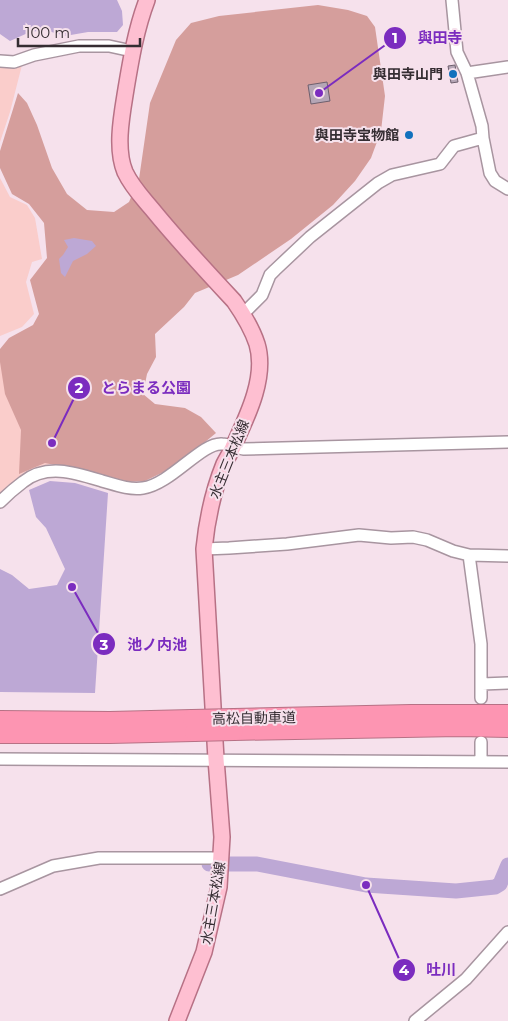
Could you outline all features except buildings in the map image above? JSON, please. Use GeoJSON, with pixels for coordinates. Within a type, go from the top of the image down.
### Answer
{"type":"FeatureCollection","features":[{"type":"Feature","properties":{"kind":"highway","name":"高松自動車道"},"geometry":{"type":"LineString","coordinates":[[234,725],[411,714],[508,714]]}},
{"type":"Feature","properties":{"kind":"highway","name":"高松自動車道"},"geometry":{"type":"LineString","coordinates":[[0,720],[110,721],[193,726]]}},
{"type":"Feature","properties":{"kind":"highway","name":"高松自動車道"},"geometry":{"type":"LineString","coordinates":[[0,734],[100,734],[193,726],[234,725],[508,728]]}},
{"type":"Feature","properties":{"kind":"main road","name":"水主三本松線"},"geometry":{"type":"LineString","coordinates":[[147,0],[132,50],[121,122],[121,155],[124,170],[132,186],[162,222],[234,301],[243,314],[257,345],[260,360],[260,373],[255,394],[215,490],[208,518],[204,549],[222,837],[221,858],[218,887],[204,952],[177,1021]]}},
{"type":"Feature","properties":{"kind":"street"},"geometry":{"type":"LineString","coordinates":[[452,0],[457,52],[468,73],[482,126],[490,173],[495,181],[508,189]]}},
{"type":"Feature","properties":{"kind":"street"},"geometry":{"type":"LineString","coordinates":[[0,61],[14,62],[34,55],[79,46],[109,46],[132,50]]}},
{"type":"Feature","properties":{"kind":"street"},"geometry":{"type":"LineString","coordinates":[[468,73],[508,67]]}},
{"type":"Feature","properties":{"kind":"street"},"geometry":{"type":"LineString","coordinates":[[243,314],[262,295],[270,276],[275,270],[310,237],[378,183],[392,175],[440,164],[454,146],[483,138]]}},
{"type":"Feature","properties":{"kind":"street"},"geometry":{"type":"LineString","coordinates":[[0,502],[22,482],[41,472],[67,471],[124,487],[144,488],[164,480],[205,449],[222,444],[244,449],[508,442]]}},
{"type":"Feature","properties":{"kind":"street"},"geometry":{"type":"LineString","coordinates":[[204,549],[287,544],[359,535],[391,538],[412,536],[469,555],[508,556]]}},
{"type":"Feature","properties":{"kind":"street"},"geometry":{"type":"LineString","coordinates":[[469,555],[481,644],[481,698]]}},
{"type":"Feature","properties":{"kind":"street"},"geometry":{"type":"LineString","coordinates":[[482,684],[508,683]]}},
{"type":"Feature","properties":{"kind":"street"},"geometry":{"type":"LineString","coordinates":[[481,742],[481,761]]}},
{"type":"Feature","properties":{"kind":"street"},"geometry":{"type":"LineString","coordinates":[[0,759],[508,762]]}},
{"type":"Feature","properties":{"kind":"street"},"geometry":{"type":"LineString","coordinates":[[0,889],[53,866],[99,858],[221,858]]}},
{"type":"Feature","properties":{"kind":"street"},"geometry":{"type":"LineString","coordinates":[[415,1021],[466,979],[508,932]]}},
{"type":"Feature","properties":{"kind":"shaded area"},"geometry":{"type":"Polygon","coordinates":[[[0,0],[117,0],[122,11],[123,25],[117,32],[88,32],[65,36],[45,30],[30,32],[10,41],[0,34],[0,0]]]}},
{"type":"Feature","properties":{"kind":"shaded area"},"geometry":{"type":"Polygon","coordinates":[[[318,5],[348,10],[367,16],[375,27],[385,96],[381,131],[371,158],[355,181],[333,205],[291,239],[238,275],[195,293],[184,307],[155,334],[156,357],[147,374],[143,394],[155,404],[185,408],[201,417],[216,433],[176,466],[145,481],[128,482],[45,463],[19,474],[21,430],[5,394],[0,349],[9,338],[33,325],[39,314],[30,280],[47,258],[44,223],[29,204],[12,194],[0,168],[0,151],[18,93],[27,103],[52,168],[67,194],[87,210],[114,212],[129,202],[139,179],[150,103],[176,40],[191,23],[219,16],[318,5]]]}},
{"type":"Feature","properties":{"kind":"shaded area"},"geometry":{"type":"Polygon","coordinates":[[[0,65],[22,65],[0,142],[0,65]]]}},
{"type":"Feature","properties":{"kind":"shaded area"},"geometry":{"type":"Polygon","coordinates":[[[0,178],[10,197],[27,205],[35,218],[42,259],[32,262],[26,282],[34,314],[22,327],[0,336],[0,178]]]}},
{"type":"Feature","properties":{"kind":"shaded area"},"geometry":{"type":"Polygon","coordinates":[[[74,238],[92,241],[96,246],[87,254],[73,261],[65,277],[61,273],[59,259],[68,247],[64,240],[74,238]]]}},
{"type":"Feature","properties":{"kind":"shaded area"},"geometry":{"type":"Polygon","coordinates":[[[0,360],[58,461],[27,473],[0,495],[0,360]]]}},
{"type":"Feature","properties":{"kind":"shaded area"},"geometry":{"type":"Polygon","coordinates":[[[50,481],[75,483],[108,493],[95,693],[0,692],[0,569],[12,575],[29,589],[57,585],[65,569],[46,528],[36,517],[29,490],[50,481]]]}},
{"type":"Feature","properties":{"kind":"waterway"},"geometry":{"type":"LineString","coordinates":[[209,864],[257,864],[366,885],[456,891],[495,887],[500,884],[508,865]]}},
{"type":"Feature","properties":{"kind":"place","name":"與田寺山門"},"geometry":{"type":"Point","coordinates":[453,74]}},
{"type":"Feature","properties":{"kind":"place","name":"與田寺"},"geometry":{"type":"Point","coordinates":[319,93]}},
{"type":"Feature","properties":{"kind":"place","name":"與田寺宝物館"},"geometry":{"type":"Point","coordinates":[409,135]}},
{"type":"Feature","properties":{"kind":"place","name":"とらまる公園"},"geometry":{"type":"Point","coordinates":[52,443]}},
{"type":"Feature","properties":{"kind":"place","name":"池ノ内池"},"geometry":{"type":"Point","coordinates":[72,587]}},
{"type":"Feature","properties":{"kind":"place","name":"吐川"},"geometry":{"type":"Point","coordinates":[366,885]}}]}
